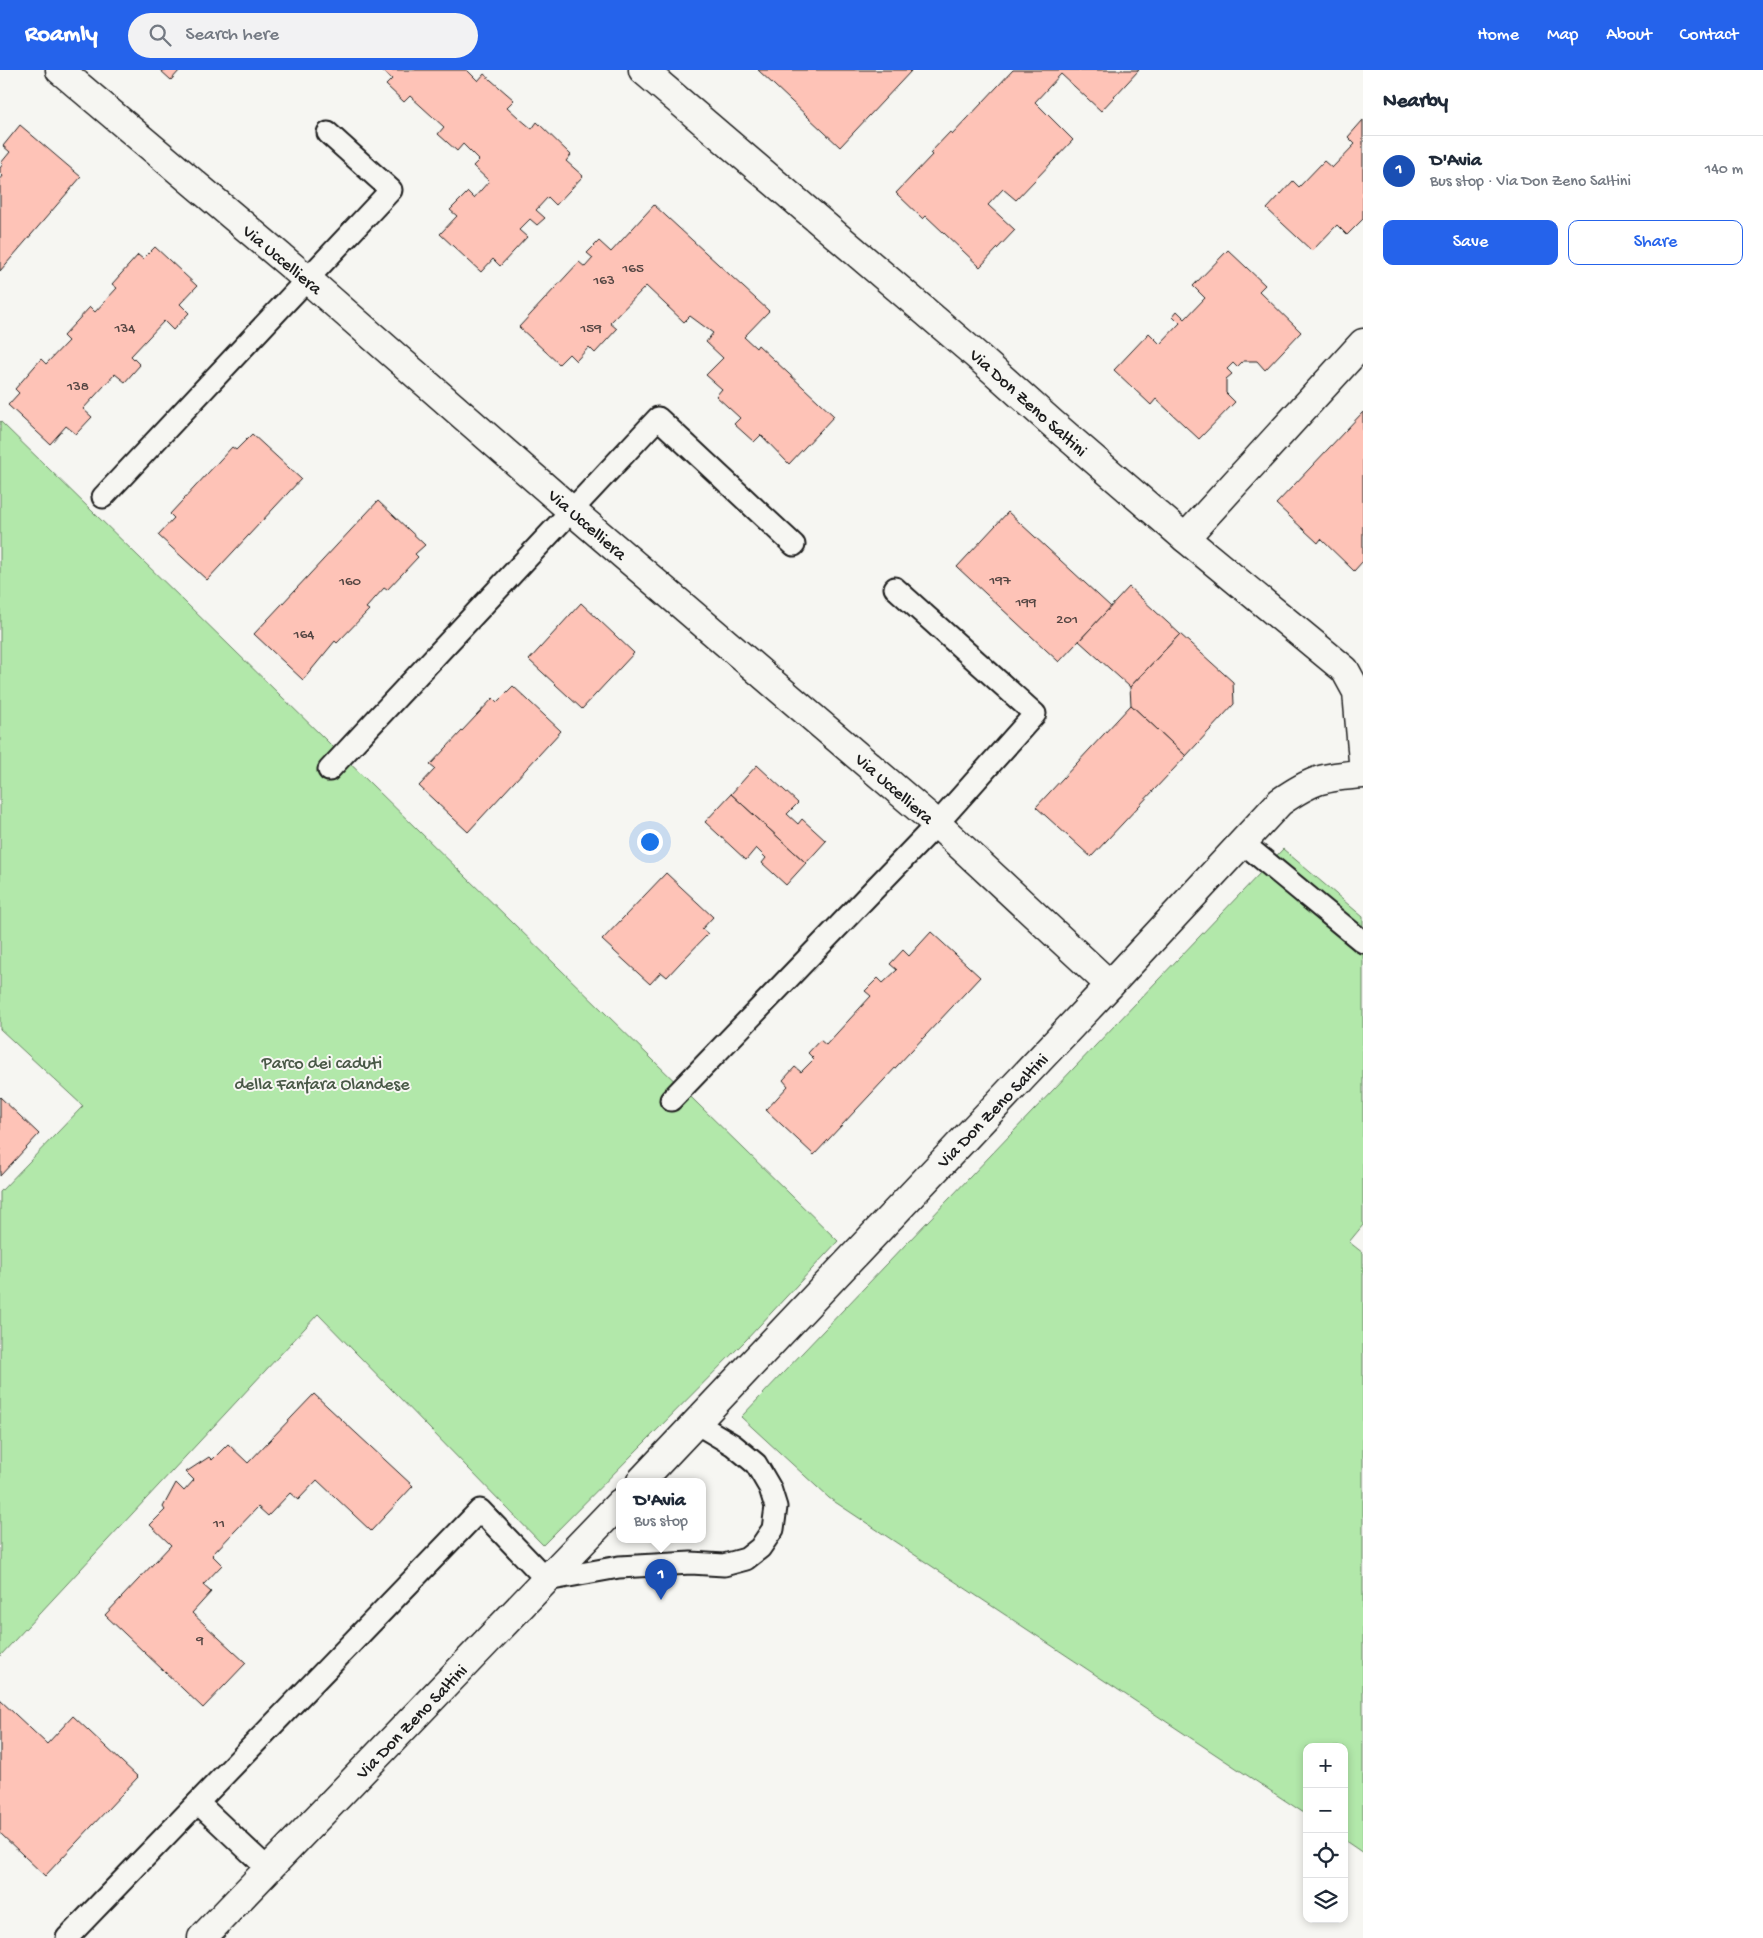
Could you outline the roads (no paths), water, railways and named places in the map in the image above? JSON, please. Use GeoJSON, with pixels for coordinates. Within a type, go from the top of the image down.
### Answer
{"type":"FeatureCollection","features":[{"type":"Feature","properties":{"kind":"street","name":"Via Uccelliera"},"geometry":{"type":"LineString","coordinates":[[60,70],[307,279],[571,510],[937,824],[1110,985]]}},
{"type":"Feature","properties":{"kind":"street","name":"Via Don Zeno Saltini"},"geometry":{"type":"LineString","coordinates":[[644,70],[975,354],[1052,424],[1185,538],[1345,670],[1358,692],[1363,761]]}},
{"type":"Feature","properties":{"kind":"street"},"geometry":{"type":"LineString","coordinates":[[1185,538],[1363,343]]}},
{"type":"Feature","properties":{"kind":"street","name":"Via Don Zeno Saltini"},"geometry":{"type":"LineString","coordinates":[[644,1478],[1110,985],[1280,802],[1307,784],[1332,776],[1363,774]]}},
{"type":"Feature","properties":{"kind":"street","name":"Via Don Zeno Saltini"},"geometry":{"type":"LineString","coordinates":[[202,1938],[616,1507]]}},
{"type":"Feature","properties":{"kind":"lane"},"geometry":{"type":"LineString","coordinates":[[103,497],[391,190],[328,133]]}},
{"type":"Feature","properties":{"kind":"lane"},"geometry":{"type":"LineString","coordinates":[[329,770],[658,418],[794,546]]}},
{"type":"Feature","properties":{"kind":"lane"},"geometry":{"type":"LineString","coordinates":[[671,1100],[937,824],[1035,714],[895,588]]}},
{"type":"Feature","properties":{"kind":"lane"},"geometry":{"type":"LineString","coordinates":[[1243,843],[1363,942]]}},
{"type":"Feature","properties":{"kind":"lane"},"geometry":{"type":"LineString","coordinates":[[67,1938],[480,1510],[547,1580],[619,1567],[691,1564],[724,1565],[746,1559],[760,1548],[773,1529],[776,1507],[770,1488],[756,1464],[733,1445],[696,1423]]}},
{"type":"Feature","properties":{"kind":"lane"},"geometry":{"type":"LineString","coordinates":[[198,1803],[268,1869]]}},
{"type":"Feature","properties":{"kind":"place","name":"D'Avia"},"geometry":{"type":"Point","coordinates":[661,1600]}},
{"type":"Feature","properties":{"kind":"park label","name":"Parco dei caduti della Fanfara Olandese"},"geometry":{"type":"Point","coordinates":[322,1072]}}]}
